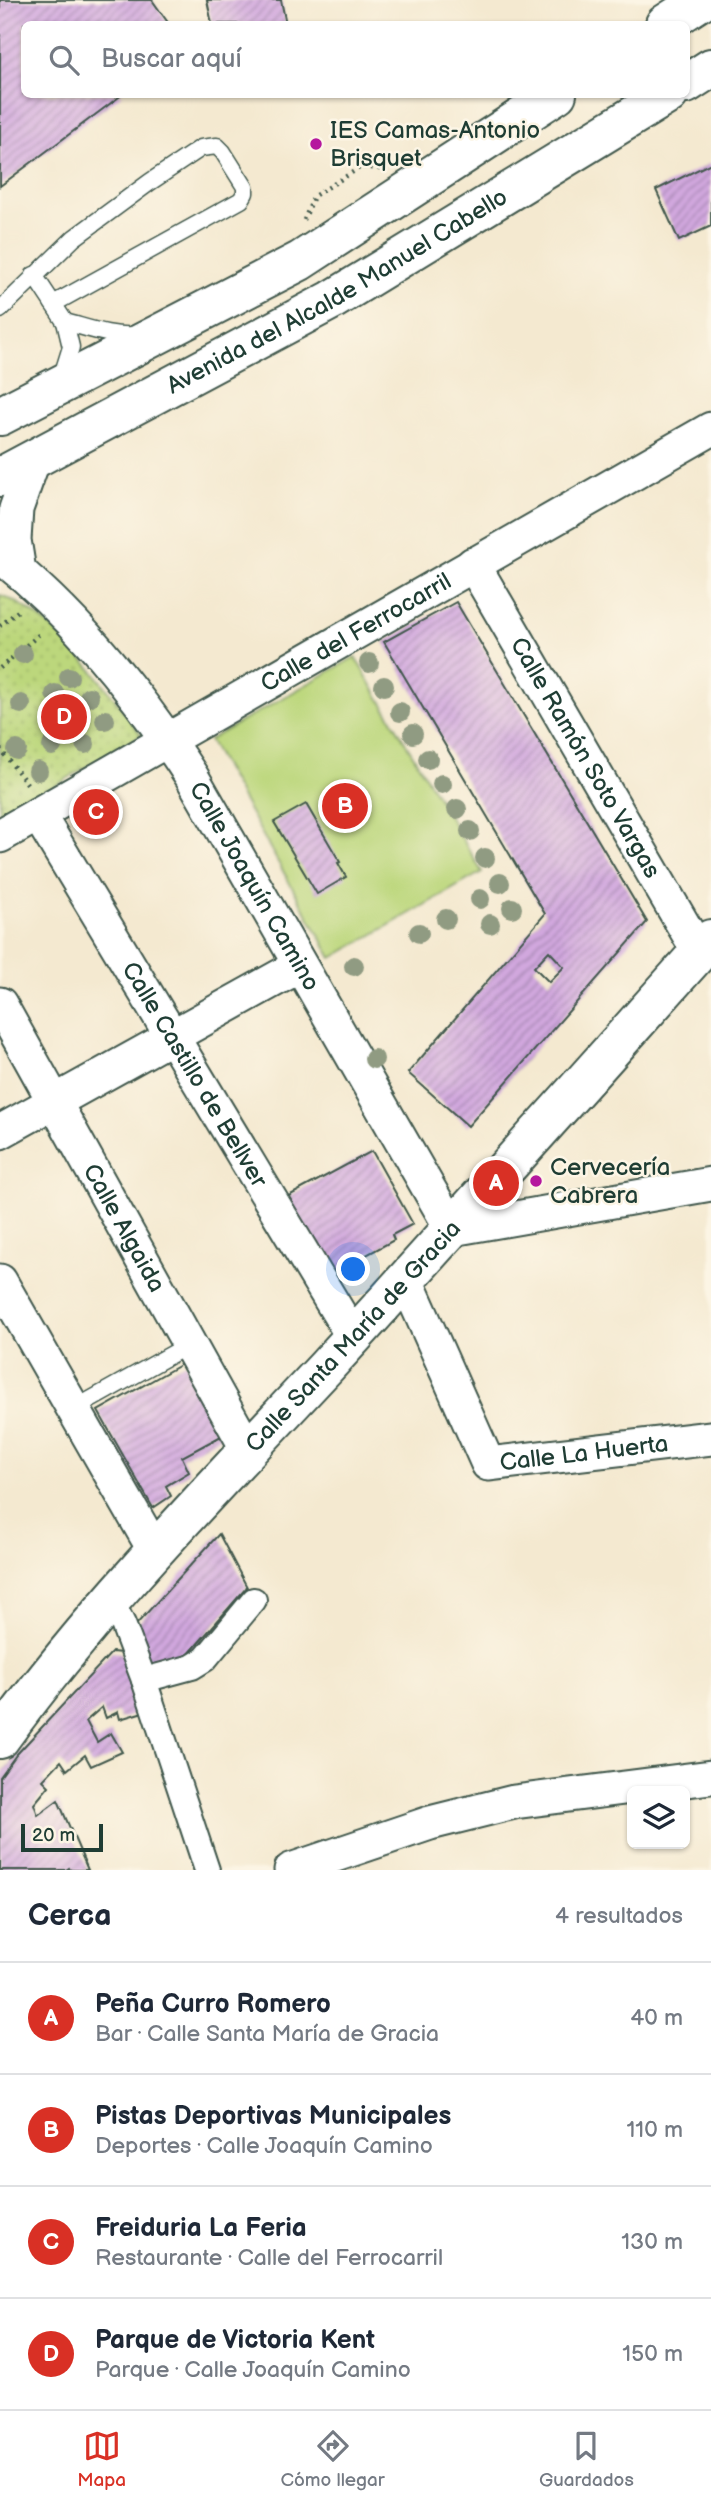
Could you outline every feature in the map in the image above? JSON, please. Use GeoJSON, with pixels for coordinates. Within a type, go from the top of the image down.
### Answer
{"type":"FeatureCollection","features":[{"type":"Feature","properties":{"kind":"main road"},"geometry":{"type":"LineString","coordinates":[[670,21],[702,0]]}},
{"type":"Feature","properties":{"kind":"main road"},"geometry":{"type":"LineString","coordinates":[[690,81],[711,68]]}},
{"type":"Feature","properties":{"kind":"main road","name":"Avenida del Alcalde Manuel Cabello"},"geometry":{"type":"LineString","coordinates":[[0,416],[300,261],[551,98]]}},
{"type":"Feature","properties":{"kind":"main road","name":"Avenida del Alcalde Manuel Cabello"},"geometry":{"type":"LineString","coordinates":[[17,469],[332,300],[662,98]]}},
{"type":"Feature","properties":{"kind":"main road","name":"Calle Santa María de Gracia"},"geometry":{"type":"LineString","coordinates":[[0,1739],[29,1699],[155,1551],[406,1280],[705,946]]}},
{"type":"Feature","properties":{"kind":"street","name":"Calle del Ferrocarril"},"geometry":{"type":"LineString","coordinates":[[0,836],[711,429]]}},
{"type":"Feature","properties":{"kind":"street"},"geometry":{"type":"LineString","coordinates":[[6,565],[14,540],[17,469]]}},
{"type":"Feature","properties":{"kind":"street","name":"Calle Ramón Soto Vargas"},"geometry":{"type":"LineString","coordinates":[[473,564],[705,946]]}},
{"type":"Feature","properties":{"kind":"street","name":"Calle Joaquín Camino"},"geometry":{"type":"LineString","coordinates":[[6,565],[62,612],[114,668],[168,740],[192,777],[452,1229]]}},
{"type":"Feature","properties":{"kind":"street","name":"Calle Castillo de Bellver"},"geometry":{"type":"LineString","coordinates":[[43,811],[171,1036],[353,1337]]}},
{"type":"Feature","properties":{"kind":"street"},"geometry":{"type":"LineString","coordinates":[[0,1132],[299,966]]}},
{"type":"Feature","properties":{"kind":"street","name":"Calle Algaida"},"geometry":{"type":"LineString","coordinates":[[0,1004],[248,1451]]}},
{"type":"Feature","properties":{"kind":"street"},"geometry":{"type":"LineString","coordinates":[[452,1229],[711,1184]]}},
{"type":"Feature","properties":{"kind":"street","name":"Calle La Huerta"},"geometry":{"type":"LineString","coordinates":[[406,1280],[488,1464],[711,1438]]}},
{"type":"Feature","properties":{"kind":"street"},"geometry":{"type":"LineString","coordinates":[[0,1281],[155,1551]]}},
{"type":"Feature","properties":{"kind":"street"},"geometry":{"type":"LineString","coordinates":[[144,1681],[192,1667],[205,1659],[254,1600]]}},
{"type":"Feature","properties":{"kind":"street"},"geometry":{"type":"LineString","coordinates":[[111,1602],[123,1623],[144,1681],[207,1870]]}},
{"type":"Feature","properties":{"kind":"street"},"geometry":{"type":"LineString","coordinates":[[291,1870],[430,1823],[514,1802],[711,1777]]}},
{"type":"Feature","properties":{"kind":"lane"},"geometry":{"type":"LineString","coordinates":[[0,310],[74,238],[150,182],[201,148],[217,146],[223,152],[245,187],[241,200],[52,304]]}},
{"type":"Feature","properties":{"kind":"lane"},"geometry":{"type":"LineString","coordinates":[[34,275],[65,322],[71,347],[59,385]]}},
{"type":"Feature","properties":{"kind":"lane"},"geometry":{"type":"LineString","coordinates":[[65,322],[125,336],[163,333]]}},
{"type":"Feature","properties":{"kind":"lane"},"geometry":{"type":"LineString","coordinates":[[74,1409],[190,1344]]}},
{"type":"Feature","properties":{"kind":"path"},"geometry":{"type":"LineString","coordinates":[[0,668],[62,612]]}},
{"type":"Feature","properties":{"kind":"path"},"geometry":{"type":"LineString","coordinates":[[0,749],[43,811]]}},
{"type":"Feature","properties":{"kind":"green space"},"geometry":{"type":"Polygon","coordinates":[[[0,595],[20,604],[59,635],[96,676],[141,735],[0,818],[0,595]]]}},
{"type":"Feature","properties":{"kind":"green space"},"geometry":{"type":"Polygon","coordinates":[[[355,657],[482,872],[332,958],[209,740],[355,657]]]}},
{"type":"Feature","properties":{"kind":"building"},"geometry":{"type":"Polygon","coordinates":[[[0,0],[152,0],[167,21],[21,21],[21,98],[118,98],[0,186],[0,0]]]}},
{"type":"Feature","properties":{"kind":"building"},"geometry":{"type":"Polygon","coordinates":[[[207,0],[281,0],[285,21],[211,21],[207,0]]]}},
{"type":"Feature","properties":{"kind":"building"},"geometry":{"type":"Polygon","coordinates":[[[711,163],[711,226],[679,241],[656,190],[711,163]]]}},
{"type":"Feature","properties":{"kind":"building"},"geometry":{"type":"Polygon","coordinates":[[[456,602],[647,922],[468,1126],[408,1073],[545,914],[384,642],[456,602]],[[549,951],[534,967],[549,982],[564,967],[549,951]]]}},
{"type":"Feature","properties":{"kind":"building"},"geometry":{"type":"Polygon","coordinates":[[[306,804],[346,877],[317,894],[274,822],[306,804]]]}},
{"type":"Feature","properties":{"kind":"building"},"geometry":{"type":"Polygon","coordinates":[[[372,1151],[413,1224],[392,1235],[394,1240],[344,1267],[349,1275],[334,1284],[285,1198],[372,1151]]]}},
{"type":"Feature","properties":{"kind":"building"},"geometry":{"type":"Polygon","coordinates":[[[185,1362],[225,1434],[182,1457],[189,1472],[166,1486],[171,1496],[153,1508],[98,1411],[185,1362]]]}},
{"type":"Feature","properties":{"kind":"building"},"geometry":{"type":"Polygon","coordinates":[[[219,1534],[247,1587],[181,1663],[151,1671],[134,1627],[219,1534]]]}},
{"type":"Feature","properties":{"kind":"building"},"geometry":{"type":"Polygon","coordinates":[[[112,1652],[121,1653],[143,1712],[120,1719],[118,1712],[106,1718],[102,1707],[86,1721],[97,1742],[111,1733],[122,1752],[91,1766],[85,1755],[67,1770],[61,1761],[43,1780],[49,1786],[34,1804],[38,1815],[58,1800],[88,1870],[0,1870],[0,1777],[16,1755],[112,1652]]]}},
{"type":"Feature","properties":{"kind":"place","name":"IES Camas-Antonio Brisquet"},"geometry":{"type":"Point","coordinates":[316,144]}},
{"type":"Feature","properties":{"kind":"place","name":"Parque de Victoria Kent"},"geometry":{"type":"Point","coordinates":[64,717]}},
{"type":"Feature","properties":{"kind":"place","name":"Pistas Deportivas Municipales"},"geometry":{"type":"Point","coordinates":[345,806]}},
{"type":"Feature","properties":{"kind":"place","name":"Freiduria La Feria"},"geometry":{"type":"Point","coordinates":[96,812]}},
{"type":"Feature","properties":{"kind":"place","name":"Cervecería Cabrera"},"geometry":{"type":"Point","coordinates":[536,1181]}},
{"type":"Feature","properties":{"kind":"place","name":"Peña Curro Romero"},"geometry":{"type":"Point","coordinates":[496,1183]}}]}
